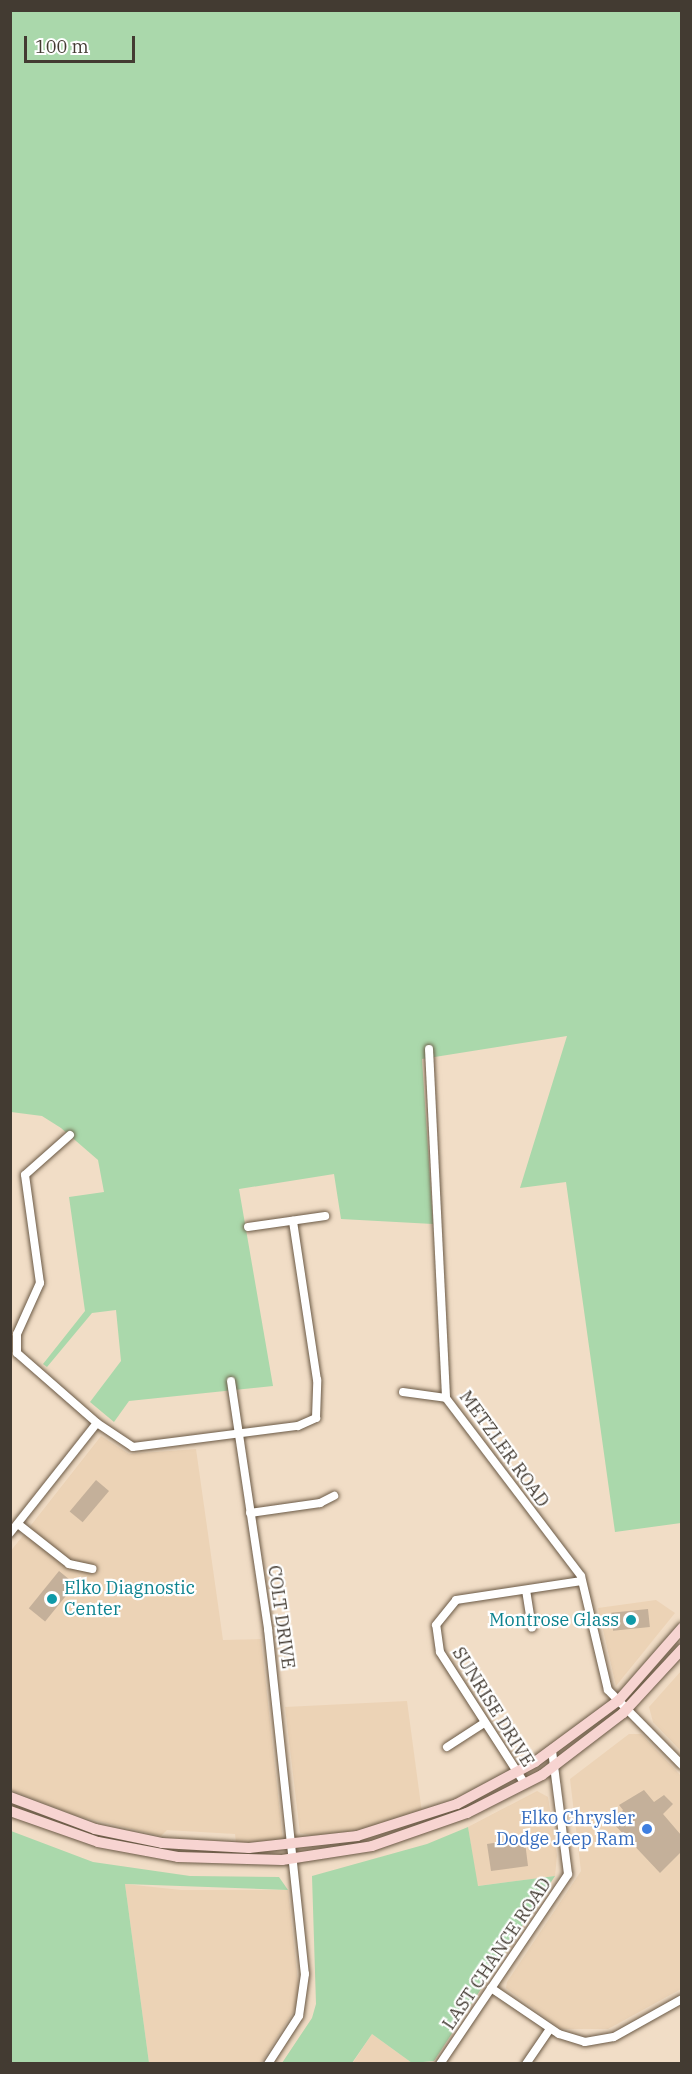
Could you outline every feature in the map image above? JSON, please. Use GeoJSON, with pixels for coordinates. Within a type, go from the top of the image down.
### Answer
{"type":"FeatureCollection","features":[{"type":"Feature","properties":{"kind":"main road"},"geometry":{"type":"LineString","coordinates":[[10,1797],[95,1829],[162,1843],[210,1848],[293,1846],[397,1826],[457,1804],[518,1773],[623,1704],[681,1628]]}},
{"type":"Feature","properties":{"kind":"main road"},"geometry":{"type":"LineString","coordinates":[[10,1811],[58,1830],[148,1854],[224,1860],[295,1858],[400,1839],[525,1784],[555,1766],[681,1649]]}},
{"type":"Feature","properties":{"kind":"street","name":"METZLER ROAD"},"geometry":{"type":"LineString","coordinates":[[429,1049],[446,1398],[582,1581],[605,1684],[681,1765]]}},
{"type":"Feature","properties":{"kind":"street"},"geometry":{"type":"LineString","coordinates":[[70,1135],[25,1175],[40,1281],[17,1334],[21,1358],[97,1423],[133,1447],[298,1426],[310,1423],[319,1411],[293,1221]]}},
{"type":"Feature","properties":{"kind":"street"},"geometry":{"type":"LineString","coordinates":[[248,1227],[325,1215]]}},
{"type":"Feature","properties":{"kind":"street","name":"COLT DRIVE"},"geometry":{"type":"LineString","coordinates":[[231,1381],[295,1858],[306,1990],[299,2016],[268,2064]]}},
{"type":"Feature","properties":{"kind":"street"},"geometry":{"type":"LineString","coordinates":[[403,1392],[446,1398]]}},
{"type":"Feature","properties":{"kind":"street"},"geometry":{"type":"LineString","coordinates":[[10,1533],[97,1423]]}},
{"type":"Feature","properties":{"kind":"street"},"geometry":{"type":"LineString","coordinates":[[250,1513],[320,1503],[334,1496]]}},
{"type":"Feature","properties":{"kind":"street"},"geometry":{"type":"LineString","coordinates":[[18,1524],[69,1564],[92,1569]]}},
{"type":"Feature","properties":{"kind":"street","name":"SUNRISE DRIVE"},"geometry":{"type":"LineString","coordinates":[[525,1784],[440,1652],[436,1625],[456,1600],[582,1581]]}},
{"type":"Feature","properties":{"kind":"street"},"geometry":{"type":"LineString","coordinates":[[526,1590],[532,1628]]}},
{"type":"Feature","properties":{"kind":"street"},"geometry":{"type":"LineString","coordinates":[[447,1747],[484,1723]]}},
{"type":"Feature","properties":{"kind":"street","name":"LAST CHANCE ROAD"},"geometry":{"type":"LineString","coordinates":[[440,2064],[568,1874],[552,1751]]}},
{"type":"Feature","properties":{"kind":"street"},"geometry":{"type":"LineString","coordinates":[[491,1988],[550,2029],[571,2040],[604,2040],[681,2000]]}},
{"type":"Feature","properties":{"kind":"street"},"geometry":{"type":"LineString","coordinates":[[526,2064],[550,2029]]}},
{"type":"Feature","properties":{"kind":"shaded area"},"geometry":{"type":"Polygon","coordinates":[[[101,1436],[129,1454],[196,1449],[223,1640],[261,1639],[283,1841],[236,1843],[235,1834],[167,1830],[161,1836],[77,1816],[11,1790],[10,1552],[101,1436]]]}},
{"type":"Feature","properties":{"kind":"shaded area"},"geometry":{"type":"Polygon","coordinates":[[[656,1600],[675,1613],[616,1686],[598,1608],[656,1600]]]}},
{"type":"Feature","properties":{"kind":"shaded area"},"geometry":{"type":"Polygon","coordinates":[[[681,1671],[681,1751],[653,1722],[649,1707],[681,1671]]]}},
{"type":"Feature","properties":{"kind":"shaded area"},"geometry":{"type":"Polygon","coordinates":[[[407,1701],[422,1813],[370,1829],[323,1837],[300,1833],[285,1707],[407,1701]]]}},
{"type":"Feature","properties":{"kind":"shaded area"},"geometry":{"type":"Polygon","coordinates":[[[629,1734],[641,1734],[681,1776],[681,1989],[608,2029],[561,2029],[506,1988],[507,1982],[581,1871],[570,1779],[629,1734]]]}},
{"type":"Feature","properties":{"kind":"shaded area"},"geometry":{"type":"Polygon","coordinates":[[[537,1791],[548,1797],[557,1855],[555,1876],[477,1886],[468,1827],[537,1791]]]}},
{"type":"Feature","properties":{"kind":"shaded area"},"geometry":{"type":"Polygon","coordinates":[[[125,1884],[181,1890],[288,1890],[300,2001],[261,2063],[149,2063],[125,1884]]]}},
{"type":"Feature","properties":{"kind":"shaded area"},"geometry":{"type":"Polygon","coordinates":[[[372,2034],[412,2063],[352,2064],[372,2034]]]}},
{"type":"Feature","properties":{"kind":"green space"},"geometry":{"type":"Polygon","coordinates":[[[11,11],[681,11],[681,1523],[615,1532],[566,1182],[520,1188],[567,1036],[422,1059],[433,1224],[341,1219],[334,1174],[239,1189],[273,1386],[129,1401],[114,1422],[90,1402],[121,1361],[116,1310],[92,1313],[47,1367],[43,1364],[85,1311],[69,1197],[104,1192],[98,1160],[61,1128],[42,1116],[11,1112],[11,11]]]}},
{"type":"Feature","properties":{"kind":"green space"},"geometry":{"type":"Polygon","coordinates":[[[468,1827],[478,1886],[555,1876],[434,2061],[412,2063],[372,2034],[352,2063],[282,2063],[312,2018],[316,2004],[312,1876],[427,1844],[468,1827]]]}},
{"type":"Feature","properties":{"kind":"green space"},"geometry":{"type":"Polygon","coordinates":[[[11,1831],[93,1862],[190,1876],[279,1877],[288,1890],[125,1884],[149,2063],[11,2063],[11,1831]]]}},
{"type":"Feature","properties":{"kind":"building"},"geometry":{"type":"Polygon","coordinates":[[[96,1480],[109,1491],[83,1522],[70,1511],[96,1480]]]}},
{"type":"Feature","properties":{"kind":"building","name":"Elko Diagnostic Center"},"geometry":{"type":"Polygon","coordinates":[[[59,1571],[75,1584],[45,1622],[29,1608],[59,1571]]]}},
{"type":"Feature","properties":{"kind":"building","name":"Montrose Glass"},"geometry":{"type":"Polygon","coordinates":[[[648,1609],[650,1627],[613,1631],[611,1613],[648,1609]]]}},
{"type":"Feature","properties":{"kind":"building","name":"Elko Chrysler Dodge Jeep Ram"},"geometry":{"type":"Polygon","coordinates":[[[644,1790],[654,1802],[664,1795],[673,1804],[663,1814],[681,1835],[681,1852],[660,1873],[612,1822],[623,1810],[619,1805],[644,1790]]]}},
{"type":"Feature","properties":{"kind":"building"},"geometry":{"type":"Polygon","coordinates":[[[518,1839],[525,1842],[528,1866],[491,1871],[487,1844],[518,1839]]]}},
{"type":"Feature","properties":{"kind":"place","name":"Elko Diagnostic Center"},"geometry":{"type":"Point","coordinates":[52,1599]}},
{"type":"Feature","properties":{"kind":"place","name":"Montrose Glass"},"geometry":{"type":"Point","coordinates":[631,1620]}},
{"type":"Feature","properties":{"kind":"place","name":"Elko Chrysler Dodge Jeep Ram"},"geometry":{"type":"Point","coordinates":[647,1829]}}]}
